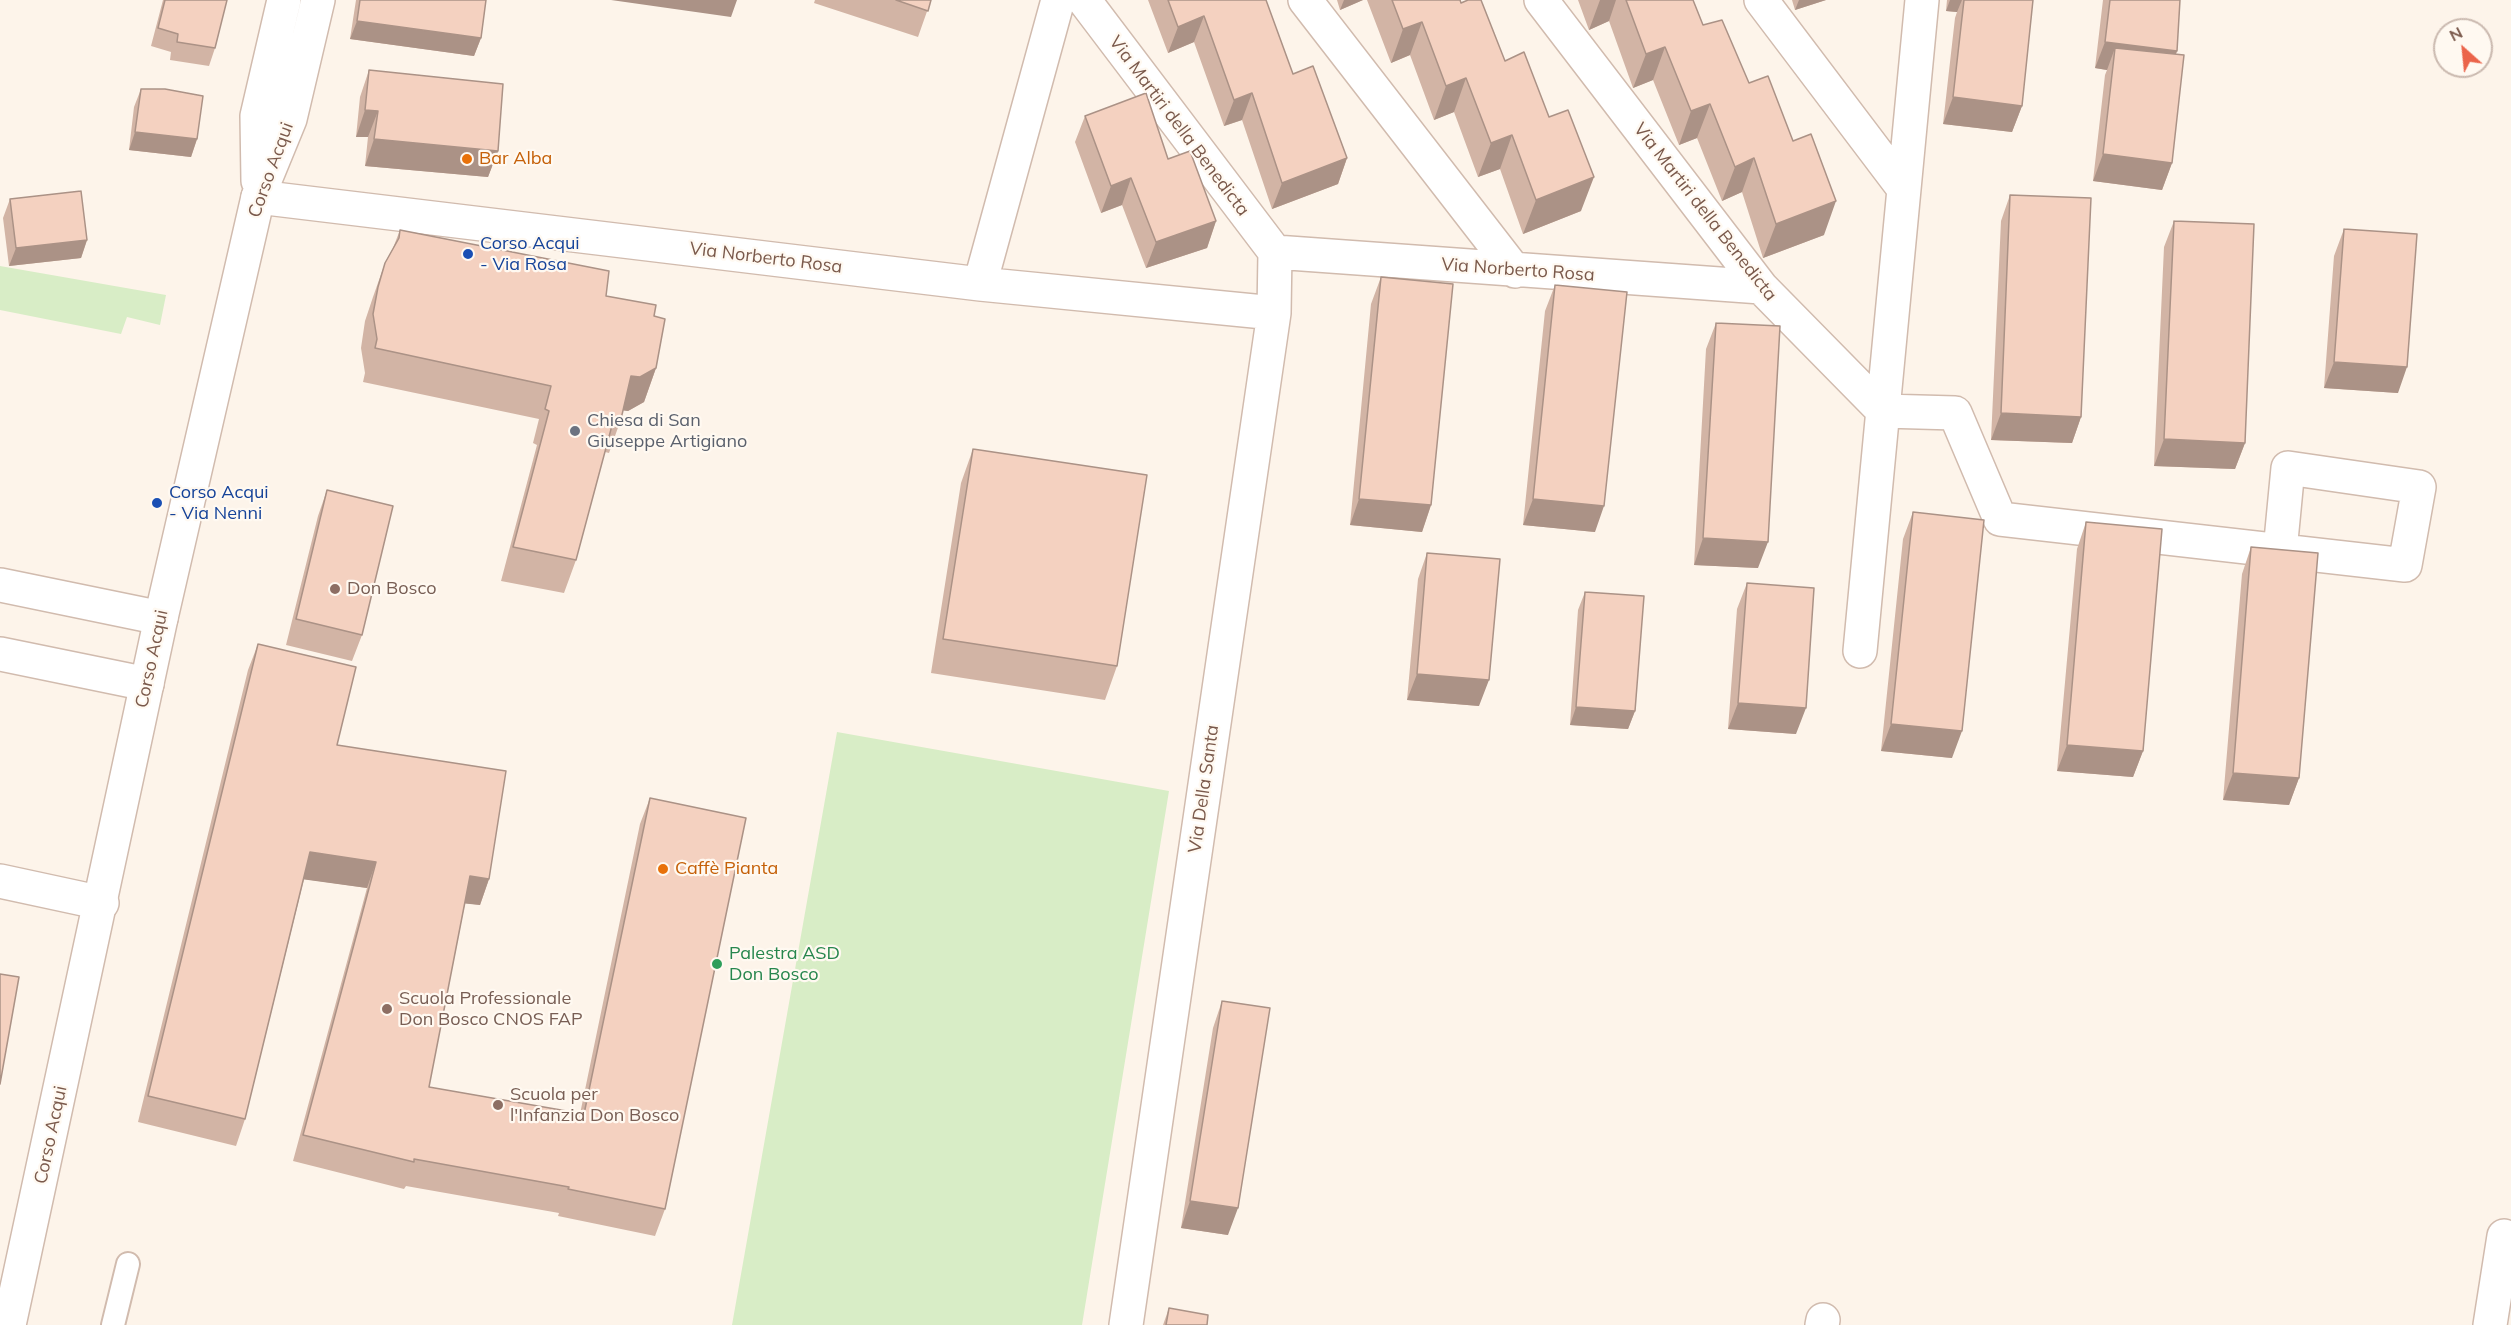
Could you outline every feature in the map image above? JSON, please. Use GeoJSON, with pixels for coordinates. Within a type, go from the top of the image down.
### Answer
{"type":"FeatureCollection","features":[{"type":"Feature","properties":{"kind":"street"},"geometry":{"type":"LineString","coordinates":[[258,197],[258,116],[284,0]]}},
{"type":"Feature","properties":{"kind":"street","name":"Corso Acqui"},"geometry":{"type":"LineString","coordinates":[[7,1315],[102,903],[161,618],[258,197],[290,120],[318,0]]}},
{"type":"Feature","properties":{"kind":"street"},"geometry":{"type":"LineString","coordinates":[[980,284],[1058,0]]}},
{"type":"Feature","properties":{"kind":"street","name":"Via Martiri della Benedicta"},"geometry":{"type":"LineString","coordinates":[[1084,0],[1275,252]]}},
{"type":"Feature","properties":{"kind":"street"},"geometry":{"type":"LineString","coordinates":[[1305,0],[1515,271]]}},
{"type":"Feature","properties":{"kind":"street","name":"Via Martiri della Benedicta"},"geometry":{"type":"LineString","coordinates":[[1541,0],[1761,287],[1883,411]]}},
{"type":"Feature","properties":{"kind":"street"},"geometry":{"type":"LineString","coordinates":[[1761,0],[1904,189]]}},
{"type":"Feature","properties":{"kind":"street"},"geometry":{"type":"LineString","coordinates":[[1860,651],[1922,0]]}},
{"type":"Feature","properties":{"kind":"street","name":"Via Norberto Rosa"},"geometry":{"type":"LineString","coordinates":[[258,197],[980,284],[1274,313]]}},
{"type":"Feature","properties":{"kind":"street","name":"Via Norberto Rosa"},"geometry":{"type":"LineString","coordinates":[[1275,252],[1761,287]]}},
{"type":"Feature","properties":{"kind":"street","name":"Via Della Santa"},"geometry":{"type":"LineString","coordinates":[[1126,1325],[1274,313],[1275,252]]}},
{"type":"Feature","properties":{"kind":"street"},"geometry":{"type":"LineString","coordinates":[[1883,411],[1955,413],[2000,519],[2280,551],[2405,565],[2420,487],[2288,468],[2280,551]]}},
{"type":"Feature","properties":{"kind":"street"},"geometry":{"type":"LineString","coordinates":[[0,585],[161,618]]}},
{"type":"Feature","properties":{"kind":"street"},"geometry":{"type":"LineString","coordinates":[[0,654],[147,684]]}},
{"type":"Feature","properties":{"kind":"street"},"geometry":{"type":"LineString","coordinates":[[0,881],[102,903]]}},
{"type":"Feature","properties":{"kind":"street"},"geometry":{"type":"LineString","coordinates":[[2490,1325],[2504,1236]]}},
{"type":"Feature","properties":{"kind":"lane"},"geometry":{"type":"LineString","coordinates":[[113,1325],[128,1264]]}},
{"type":"Feature","properties":{"kind":"green space"},"geometry":{"type":"Polygon","coordinates":[[[0,266],[166,295],[160,325],[127,317],[121,334],[0,310],[0,266]]]}},
{"type":"Feature","properties":{"kind":"green space"},"geometry":{"type":"Polygon","coordinates":[[[837,732],[1169,791],[1082,1325],[732,1325],[837,732]]]}},
{"type":"Feature","properties":{"kind":"building"},"geometry":{"type":"Polygon","coordinates":[[[165,0],[227,0],[215,48],[177,42],[178,34],[158,28],[165,0]]]}},
{"type":"Feature","properties":{"kind":"building"},"geometry":{"type":"Polygon","coordinates":[[[360,0],[486,0],[481,38],[357,21],[360,0]]]}},
{"type":"Feature","properties":{"kind":"building"},"geometry":{"type":"Polygon","coordinates":[[[896,0],[931,0],[928,11],[896,0]]]}},
{"type":"Feature","properties":{"kind":"building"},"geometry":{"type":"Polygon","coordinates":[[[1168,0],[1266,0],[1293,74],[1313,66],[1347,158],[1282,183],[1252,93],[1234,100],[1204,16],[1178,27],[1168,0]]]}},
{"type":"Feature","properties":{"kind":"building"},"geometry":{"type":"Polygon","coordinates":[[[1392,0],[1460,0],[1461,3],[1468,0],[1481,0],[1505,61],[1524,52],[1549,117],[1568,110],[1594,177],[1536,200],[1512,135],[1491,143],[1466,78],[1446,86],[1422,22],[1403,29],[1392,0]]]}},
{"type":"Feature","properties":{"kind":"building"},"geometry":{"type":"Polygon","coordinates":[[[1626,0],[1693,0],[1703,25],[1722,20],[1749,83],[1768,76],[1793,141],[1811,134],[1836,201],[1776,224],[1754,158],[1735,167],[1710,104],[1691,111],[1665,47],[1646,54],[1626,0]]]}},
{"type":"Feature","properties":{"kind":"building"},"geometry":{"type":"Polygon","coordinates":[[[1964,0],[2033,0],[2022,106],[1953,97],[1964,0]]]}},
{"type":"Feature","properties":{"kind":"building"},"geometry":{"type":"Polygon","coordinates":[[[2110,0],[2180,0],[2177,51],[2105,42],[2110,0]]]}},
{"type":"Feature","properties":{"kind":"building"},"geometry":{"type":"Polygon","coordinates":[[[2115,48],[2184,55],[2172,163],[2103,154],[2115,48]]]}},
{"type":"Feature","properties":{"kind":"building"},"geometry":{"type":"Polygon","coordinates":[[[369,70],[503,84],[498,151],[374,139],[378,111],[365,110],[369,70]]]}},
{"type":"Feature","properties":{"kind":"building"},"geometry":{"type":"Polygon","coordinates":[[[141,89],[165,89],[203,96],[197,139],[135,132],[141,89]]]}},
{"type":"Feature","properties":{"kind":"building"},"geometry":{"type":"Polygon","coordinates":[[[1146,93],[1168,159],[1190,151],[1216,221],[1156,242],[1131,178],[1111,186],[1085,116],[1146,93]]]}},
{"type":"Feature","properties":{"kind":"building"},"geometry":{"type":"Polygon","coordinates":[[[81,191],[87,240],[16,248],[10,199],[81,191]]]}},
{"type":"Feature","properties":{"kind":"building"},"geometry":{"type":"Polygon","coordinates":[[[2010,195],[2091,198],[2081,417],[2001,413],[2010,195]]]}},
{"type":"Feature","properties":{"kind":"building"},"geometry":{"type":"Polygon","coordinates":[[[2174,221],[2254,224],[2245,443],[2164,439],[2174,221]]]}},
{"type":"Feature","properties":{"kind":"building"},"geometry":{"type":"Polygon","coordinates":[[[2344,229],[2417,234],[2407,367],[2334,362],[2344,229]]]}},
{"type":"Feature","properties":{"kind":"building","name":"Chiesa di San Giuseppe Artigiano"},"geometry":{"type":"Polygon","coordinates":[[[400,230],[609,271],[606,296],[656,305],[654,316],[665,319],[656,368],[640,377],[631,376],[621,419],[614,418],[576,560],[513,547],[549,411],[545,409],[551,386],[375,348],[377,339],[373,314],[378,287],[385,263],[399,238],[400,230]]]}},
{"type":"Feature","properties":{"kind":"building"},"geometry":{"type":"Polygon","coordinates":[[[1381,277],[1453,284],[1431,505],[1359,499],[1381,277]]]}},
{"type":"Feature","properties":{"kind":"building"},"geometry":{"type":"Polygon","coordinates":[[[1555,285],[1627,292],[1604,506],[1533,499],[1555,285]]]}},
{"type":"Feature","properties":{"kind":"building"},"geometry":{"type":"Polygon","coordinates":[[[1716,323],[1780,326],[1768,542],[1703,538],[1716,323]]]}},
{"type":"Feature","properties":{"kind":"building"},"geometry":{"type":"Polygon","coordinates":[[[973,449],[1147,475],[1117,666],[943,639],[973,449]]]}},
{"type":"Feature","properties":{"kind":"building","name":"Don Bosco"},"geometry":{"type":"Polygon","coordinates":[[[327,490],[393,506],[362,635],[296,619],[327,490]]]}},
{"type":"Feature","properties":{"kind":"building"},"geometry":{"type":"Polygon","coordinates":[[[1913,512],[1984,520],[1962,731],[1891,724],[1913,512]]]}},
{"type":"Feature","properties":{"kind":"building"},"geometry":{"type":"Polygon","coordinates":[[[2086,522],[2162,529],[2143,751],[2067,745],[2086,522]]]}},
{"type":"Feature","properties":{"kind":"building"},"geometry":{"type":"Polygon","coordinates":[[[2251,547],[2318,553],[2299,778],[2233,773],[2251,547]]]}},
{"type":"Feature","properties":{"kind":"building"},"geometry":{"type":"Polygon","coordinates":[[[1427,553],[1500,559],[1489,680],[1417,674],[1427,553]]]}},
{"type":"Feature","properties":{"kind":"building"},"geometry":{"type":"Polygon","coordinates":[[[1747,583],[1814,588],[1806,708],[1738,703],[1747,583]]]}},
{"type":"Feature","properties":{"kind":"building"},"geometry":{"type":"Polygon","coordinates":[[[1585,592],[1644,596],[1635,711],[1576,707],[1585,592]]]}},
{"type":"Feature","properties":{"kind":"building","name":"Scuola Professionale Don Bosco CNOS FAP"},"geometry":{"type":"Polygon","coordinates":[[[258,644],[356,667],[337,745],[506,771],[489,879],[470,876],[429,1087],[584,1114],[650,798],[746,818],[665,1209],[568,1189],[569,1187],[414,1159],[414,1162],[303,1135],[376,862],[310,852],[245,1119],[148,1096],[258,644]]]}},
{"type":"Feature","properties":{"kind":"building"},"geometry":{"type":"Polygon","coordinates":[[[0,974],[19,977],[0,1084],[0,974]]]}},
{"type":"Feature","properties":{"kind":"building"},"geometry":{"type":"Polygon","coordinates":[[[1222,1001],[1270,1008],[1238,1208],[1190,1201],[1222,1001]]]}},
{"type":"Feature","properties":{"kind":"building"},"geometry":{"type":"Polygon","coordinates":[[[1169,1308],[1208,1315],[1207,1325],[1166,1325],[1169,1308]]]}},
{"type":"Feature","properties":{"kind":"place","name":"Bar Alba"},"geometry":{"type":"Point","coordinates":[467,159]}},
{"type":"Feature","properties":{"kind":"place","name":"Corso Acqui - Via Rosa"},"geometry":{"type":"Point","coordinates":[468,254]}},
{"type":"Feature","properties":{"kind":"place","name":"Chiesa di San Giuseppe Artigiano"},"geometry":{"type":"Point","coordinates":[575,431]}},
{"type":"Feature","properties":{"kind":"place","name":"Corso Acqui - Via Nenni"},"geometry":{"type":"Point","coordinates":[157,503]}},
{"type":"Feature","properties":{"kind":"place","name":"Don Bosco"},"geometry":{"type":"Point","coordinates":[335,589]}},
{"type":"Feature","properties":{"kind":"place","name":"Caffè Pianta"},"geometry":{"type":"Point","coordinates":[663,869]}},
{"type":"Feature","properties":{"kind":"place","name":"Palestra ASD Don Bosco"},"geometry":{"type":"Point","coordinates":[717,964]}},
{"type":"Feature","properties":{"kind":"place","name":"Scuola Professionale Don Bosco CNOS FAP"},"geometry":{"type":"Point","coordinates":[387,1009]}},
{"type":"Feature","properties":{"kind":"place","name":"Scuola per l'Infanzia Don Bosco"},"geometry":{"type":"Point","coordinates":[498,1105]}}]}
